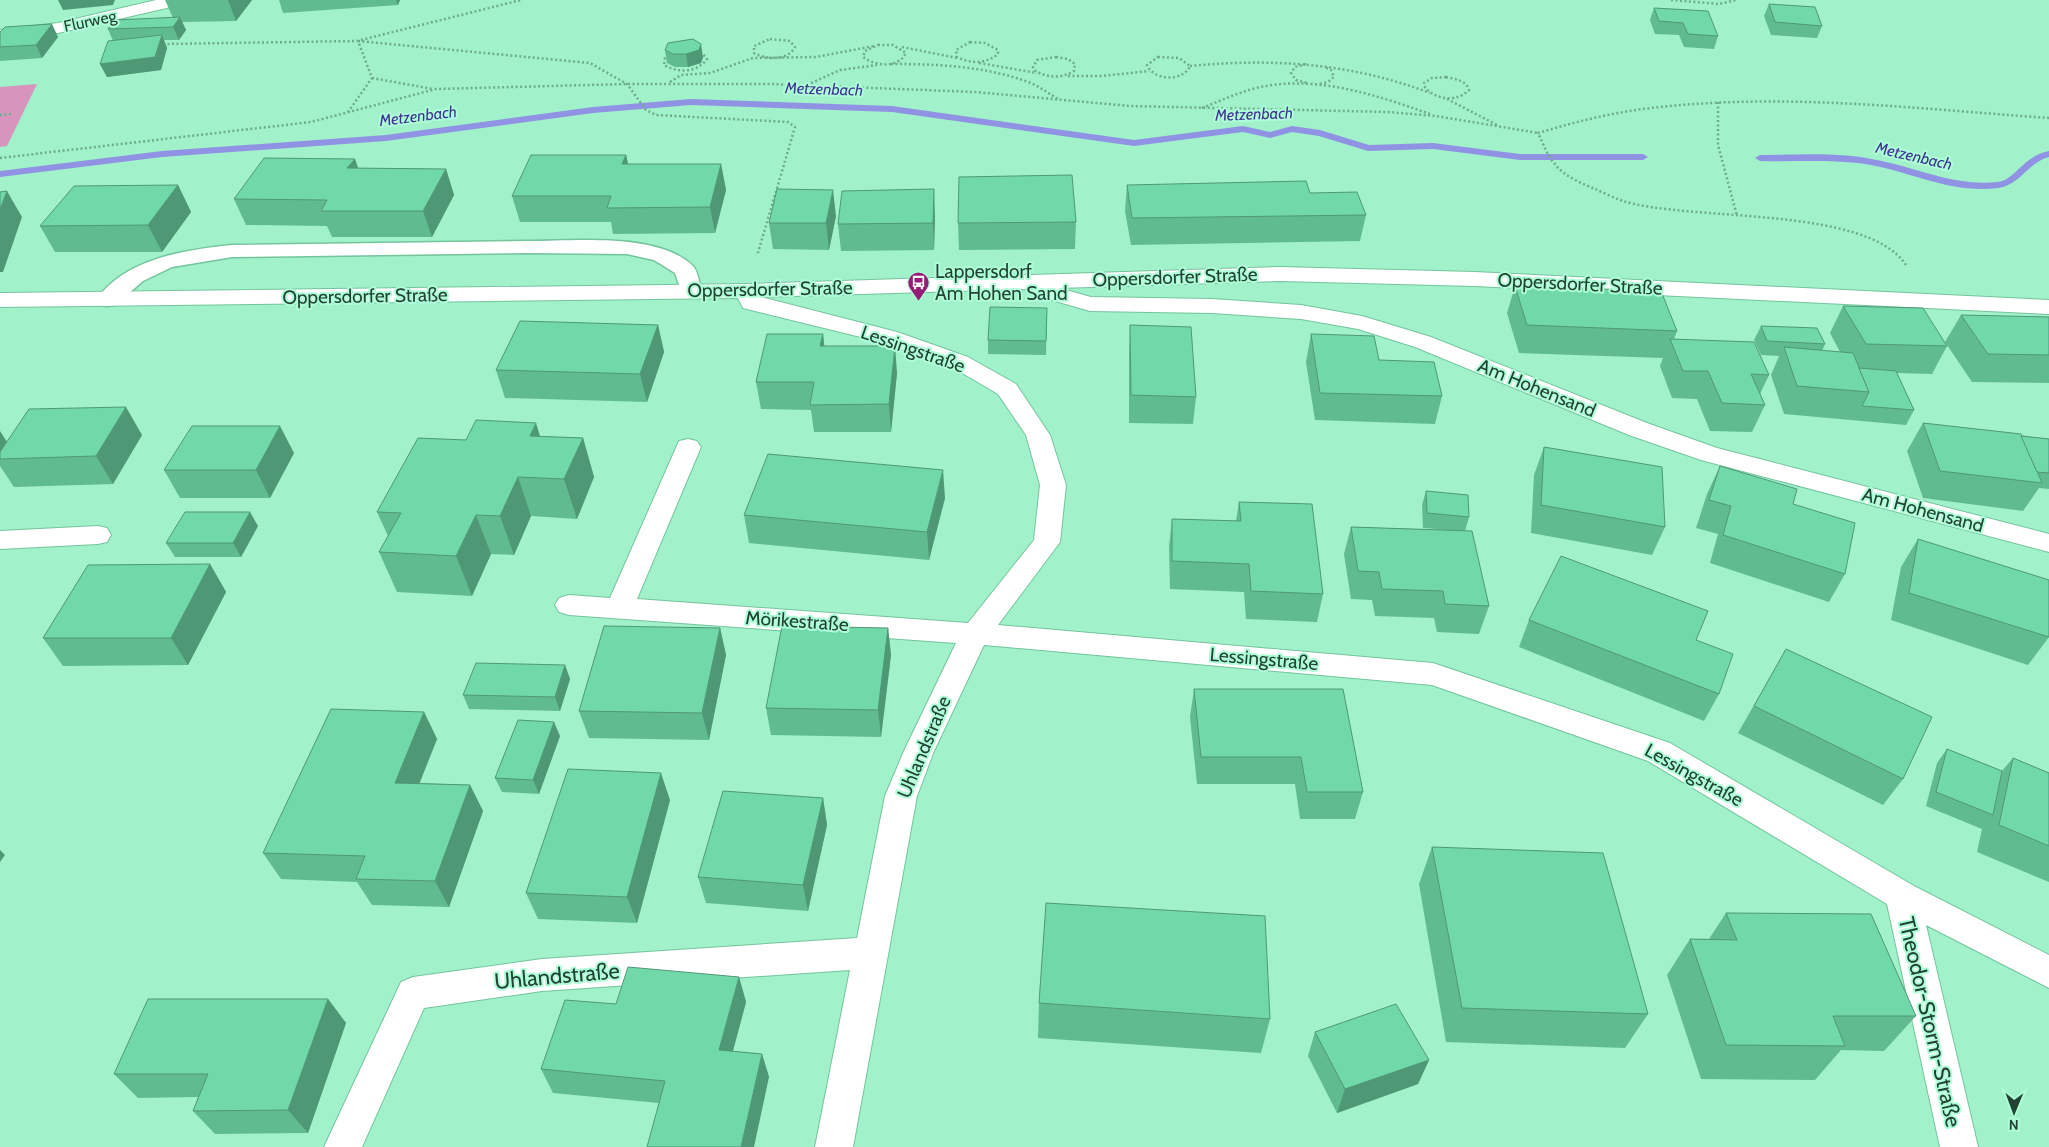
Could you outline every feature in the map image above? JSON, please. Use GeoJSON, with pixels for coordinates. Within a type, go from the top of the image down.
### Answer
{"type":"FeatureCollection","features":[{"type":"Feature","properties":{"kind":"street","name":"Flurweg"},"geometry":{"type":"LineString","coordinates":[[0,35],[58,28],[178,0]]}},
{"type":"Feature","properties":{"kind":"street","name":"Oppersdorfer Straße"},"geometry":{"type":"LineString","coordinates":[[0,300],[747,291],[1280,274],[1379,275],[1931,303],[2049,307]]}},
{"type":"Feature","properties":{"kind":"street","name":"Am Hohensand"},"geometry":{"type":"LineString","coordinates":[[1018,282],[1090,304],[1212,306],[1301,312],[1362,323],[1424,342],[1638,430],[1710,454],[2049,543]]}},
{"type":"Feature","properties":{"kind":"street","name":"Lessingstraße"},"geometry":{"type":"LineString","coordinates":[[747,291],[751,303],[889,337],[960,362],[1008,389],[1038,435],[1053,485],[1047,542],[975,634]]}},
{"type":"Feature","properties":{"kind":"street"},"geometry":{"type":"LineString","coordinates":[[619,608],[688,446]]}},
{"type":"Feature","properties":{"kind":"street"},"geometry":{"type":"LineString","coordinates":[[0,540],[98,535]]}},
{"type":"Feature","properties":{"kind":"street","name":"Mörikestraße"},"geometry":{"type":"LineString","coordinates":[[569,605],[975,634]]}},
{"type":"Feature","properties":{"kind":"street","name":"Lessingstraße"},"geometry":{"type":"LineString","coordinates":[[975,634],[1433,674],[1659,752],[1902,896],[2049,972]]}},
{"type":"Feature","properties":{"kind":"street","name":"Uhlandstraße"},"geometry":{"type":"LineString","coordinates":[[834,1147],[901,796],[919,751],[975,634]]}},
{"type":"Feature","properties":{"kind":"street","name":"Theodor-Storm-Straße"},"geometry":{"type":"LineString","coordinates":[[1902,896],[1959,1147]]}},
{"type":"Feature","properties":{"kind":"street","name":"Uhlandstraße"},"geometry":{"type":"LineString","coordinates":[[343,1147],[413,992],[542,974],[871,953]]}},
{"type":"Feature","properties":{"kind":"lane"},"geometry":{"type":"LineString","coordinates":[[107,300],[127,281],[153,266],[194,254],[232,251],[627,248],[661,255],[685,270],[691,291]]}},
{"type":"Feature","properties":{"kind":"path"},"geometry":{"type":"LineString","coordinates":[[358,41],[521,0]]}},
{"type":"Feature","properties":{"kind":"path"},"geometry":{"type":"LineString","coordinates":[[1671,0],[1719,4],[1736,0]]}},
{"type":"Feature","properties":{"kind":"path"},"geometry":{"type":"LineString","coordinates":[[770,39],[784,39],[795,47],[790,53],[771,58],[756,55],[752,50],[754,46],[770,39]]}},
{"type":"Feature","properties":{"kind":"path"},"geometry":{"type":"LineString","coordinates":[[358,41],[372,78]]}},
{"type":"Feature","properties":{"kind":"path"},"geometry":{"type":"LineString","coordinates":[[162,44],[358,41],[590,63],[627,84],[646,110],[656,115],[788,122],[795,127],[747,291]]}},
{"type":"Feature","properties":{"kind":"path"},"geometry":{"type":"LineString","coordinates":[[960,59],[956,50],[970,42],[991,44],[998,50],[995,57],[976,62]]}},
{"type":"Feature","properties":{"kind":"path"},"geometry":{"type":"LineString","coordinates":[[668,83],[681,75],[710,73],[753,58],[816,57],[887,44],[1051,77],[1102,76],[1149,71],[1160,76],[1175,77],[1187,73],[1190,66]]}},
{"type":"Feature","properties":{"kind":"path"},"geometry":{"type":"LineString","coordinates":[[874,46],[865,51],[863,57],[870,62],[883,64]]}},
{"type":"Feature","properties":{"kind":"path"},"geometry":{"type":"LineString","coordinates":[[891,64],[905,56],[906,53],[899,47]]}},
{"type":"Feature","properties":{"kind":"path"},"geometry":{"type":"LineString","coordinates":[[689,50],[705,56],[706,62],[702,66],[681,71],[664,65],[665,58],[675,52],[689,50]]}},
{"type":"Feature","properties":{"kind":"path"},"geometry":{"type":"LineString","coordinates":[[1038,73],[1033,67],[1034,63],[1043,58],[1056,56],[1068,59],[1075,64],[1074,71],[1065,76]]}},
{"type":"Feature","properties":{"kind":"path"},"geometry":{"type":"LineString","coordinates":[[1149,71],[1147,65],[1158,57],[1178,58],[1190,66],[1264,60],[1312,64],[1367,72],[1403,82],[1444,98],[1503,128]]}},
{"type":"Feature","properties":{"kind":"path"},"geometry":{"type":"LineString","coordinates":[[805,86],[840,70],[883,64],[931,63],[985,71],[1029,83],[1061,101]]}},
{"type":"Feature","properties":{"kind":"path"},"geometry":{"type":"LineString","coordinates":[[1312,64],[1295,67],[1291,73],[1302,82],[1390,100],[1436,116]]}},
{"type":"Feature","properties":{"kind":"path"},"geometry":{"type":"LineString","coordinates":[[1200,109],[1236,94],[1278,85],[1328,82],[1334,77],[1331,70],[1320,65]]}},
{"type":"Feature","properties":{"kind":"path"},"geometry":{"type":"LineString","coordinates":[[372,78],[436,89],[732,83],[975,92],[1061,101],[1200,109],[1388,112],[1436,116],[1538,133],[1586,119],[1658,107],[1718,102],[1850,104],[2049,118]]}},
{"type":"Feature","properties":{"kind":"path"},"geometry":{"type":"LineString","coordinates":[[347,112],[372,78]]}},
{"type":"Feature","properties":{"kind":"path"},"geometry":{"type":"LineString","coordinates":[[1430,93],[1426,90],[1424,83],[1432,78],[1453,78],[1468,86],[1469,90],[1464,96],[1444,98]]}},
{"type":"Feature","properties":{"kind":"path"},"geometry":{"type":"LineString","coordinates":[[0,158],[312,122],[436,89]]}},
{"type":"Feature","properties":{"kind":"path"},"geometry":{"type":"LineString","coordinates":[[1718,102],[1718,145],[1737,216]]}},
{"type":"Feature","properties":{"kind":"path"},"geometry":{"type":"LineString","coordinates":[[0,115],[12,114]]}},
{"type":"Feature","properties":{"kind":"path"},"geometry":{"type":"LineString","coordinates":[[1538,133],[1554,164],[1576,182],[1624,201],[1823,225],[1873,239],[1902,259],[1931,303]]}},
{"type":"Feature","properties":{"kind":"shaded area"},"geometry":{"type":"Polygon","coordinates":[[[37,84],[7,146],[0,147],[0,87],[37,84]]]}},
{"type":"Feature","properties":{"kind":"building"},"geometry":{"type":"Polygon","coordinates":[[[1769,4],[1815,7],[1822,26],[1775,22],[1769,4]]]}},
{"type":"Feature","properties":{"kind":"building"},"geometry":{"type":"Polygon","coordinates":[[[1654,8],[1708,11],[1718,36],[1688,34],[1683,23],[1659,21],[1654,8]]]}},
{"type":"Feature","properties":{"kind":"building"},"geometry":{"type":"Polygon","coordinates":[[[180,17],[173,27],[108,29],[115,20],[180,17]]]}},
{"type":"Feature","properties":{"kind":"building"},"geometry":{"type":"Polygon","coordinates":[[[52,24],[36,45],[0,47],[0,32],[5,27],[52,24]]]}},
{"type":"Feature","properties":{"kind":"building"},"geometry":{"type":"Polygon","coordinates":[[[162,35],[155,57],[100,64],[108,41],[162,35]]]}},
{"type":"Feature","properties":{"kind":"building"},"geometry":{"type":"Polygon","coordinates":[[[693,39],[701,44],[699,50],[686,54],[673,54],[665,50],[668,43],[693,39]]]}},
{"type":"Feature","properties":{"kind":"building"},"geometry":{"type":"Polygon","coordinates":[[[531,155],[626,155],[622,164],[721,164],[710,207],[607,208],[611,196],[512,196],[531,155]]]}},
{"type":"Feature","properties":{"kind":"building"},"geometry":{"type":"Polygon","coordinates":[[[264,158],[355,159],[347,168],[446,169],[423,211],[321,211],[327,200],[234,199],[264,158]]]}},
{"type":"Feature","properties":{"kind":"building"},"geometry":{"type":"Polygon","coordinates":[[[1072,175],[1076,222],[958,223],[959,177],[1072,175]]]}},
{"type":"Feature","properties":{"kind":"building"},"geometry":{"type":"Polygon","coordinates":[[[1306,181],[1310,193],[1357,192],[1366,215],[1132,218],[1127,185],[1306,181]]]}},
{"type":"Feature","properties":{"kind":"building"},"geometry":{"type":"Polygon","coordinates":[[[178,185],[148,225],[40,226],[74,186],[178,185]]]}},
{"type":"Feature","properties":{"kind":"building"},"geometry":{"type":"Polygon","coordinates":[[[777,189],[833,190],[826,223],[769,223],[777,189]]]}},
{"type":"Feature","properties":{"kind":"building"},"geometry":{"type":"Polygon","coordinates":[[[934,189],[933,223],[838,224],[842,191],[934,189]]]}},
{"type":"Feature","properties":{"kind":"building"},"geometry":{"type":"Polygon","coordinates":[[[7,191],[0,209],[0,192],[7,191]]]}},
{"type":"Feature","properties":{"kind":"building"},"geometry":{"type":"Polygon","coordinates":[[[1515,286],[1661,291],[1677,331],[1527,325],[1515,286]]]}},
{"type":"Feature","properties":{"kind":"building"},"geometry":{"type":"Polygon","coordinates":[[[1843,306],[1923,308],[1947,346],[1866,344],[1843,306]]]}},
{"type":"Feature","properties":{"kind":"building"},"geometry":{"type":"Polygon","coordinates":[[[990,307],[1047,308],[1046,341],[988,340],[990,307]]]}},
{"type":"Feature","properties":{"kind":"building"},"geometry":{"type":"Polygon","coordinates":[[[1961,315],[2049,317],[2049,355],[1988,354],[1961,315]]]}},
{"type":"Feature","properties":{"kind":"building"},"geometry":{"type":"Polygon","coordinates":[[[520,321],[658,325],[640,374],[496,370],[520,321]]]}},
{"type":"Feature","properties":{"kind":"building"},"geometry":{"type":"Polygon","coordinates":[[[1130,325],[1191,327],[1196,397],[1131,395],[1130,325]]]}},
{"type":"Feature","properties":{"kind":"building"},"geometry":{"type":"Polygon","coordinates":[[[1761,326],[1817,328],[1825,344],[1767,341],[1761,326]]]}},
{"type":"Feature","properties":{"kind":"building"},"geometry":{"type":"Polygon","coordinates":[[[767,334],[823,334],[820,346],[895,346],[889,404],[810,405],[814,382],[756,382],[767,334]]]}},
{"type":"Feature","properties":{"kind":"building"},"geometry":{"type":"Polygon","coordinates":[[[1311,334],[1374,336],[1379,360],[1434,362],[1442,396],[1320,393],[1311,334]]]}},
{"type":"Feature","properties":{"kind":"building"},"geometry":{"type":"Polygon","coordinates":[[[1670,339],[1754,342],[1769,375],[1751,374],[1765,405],[1722,403],[1708,371],[1683,371],[1670,339]]]}},
{"type":"Feature","properties":{"kind":"building"},"geometry":{"type":"Polygon","coordinates":[[[1784,347],[1853,353],[1869,392],[1797,386],[1784,347]]]}},
{"type":"Feature","properties":{"kind":"building"},"geometry":{"type":"Polygon","coordinates":[[[1859,368],[1896,371],[1914,410],[1862,406],[1869,392],[1859,368]]]}},
{"type":"Feature","properties":{"kind":"building"},"geometry":{"type":"Polygon","coordinates":[[[126,407],[96,456],[0,459],[0,452],[29,409],[126,407]]]}},
{"type":"Feature","properties":{"kind":"building"},"geometry":{"type":"Polygon","coordinates":[[[476,420],[536,423],[530,436],[583,438],[564,479],[518,477],[500,516],[476,515],[456,556],[379,552],[401,513],[377,512],[418,438],[466,440],[476,420]]]}},
{"type":"Feature","properties":{"kind":"building"},"geometry":{"type":"Polygon","coordinates":[[[1923,423],[2021,434],[2042,483],[1940,471],[1923,423]]]}},
{"type":"Feature","properties":{"kind":"building"},"geometry":{"type":"Polygon","coordinates":[[[192,426],[280,426],[256,470],[164,470],[192,426]]]}},
{"type":"Feature","properties":{"kind":"building"},"geometry":{"type":"Polygon","coordinates":[[[2021,436],[2049,439],[2049,473],[2037,472],[2021,436]]]}},
{"type":"Feature","properties":{"kind":"building"},"geometry":{"type":"Polygon","coordinates":[[[1544,447],[1662,467],[1665,527],[1541,505],[1544,447]]]}},
{"type":"Feature","properties":{"kind":"building"},"geometry":{"type":"Polygon","coordinates":[[[768,454],[943,470],[927,532],[744,515],[768,454]]]}},
{"type":"Feature","properties":{"kind":"building"},"geometry":{"type":"Polygon","coordinates":[[[1720,466],[1797,489],[1793,504],[1855,523],[1845,574],[1723,535],[1731,506],[1709,500],[1720,466]]]}},
{"type":"Feature","properties":{"kind":"building"},"geometry":{"type":"Polygon","coordinates":[[[1426,491],[1468,495],[1469,517],[1427,513],[1426,491]]]}},
{"type":"Feature","properties":{"kind":"building"},"geometry":{"type":"Polygon","coordinates":[[[1239,502],[1312,504],[1323,594],[1251,591],[1249,564],[1172,561],[1172,519],[1241,521],[1239,502]]]}},
{"type":"Feature","properties":{"kind":"building"},"geometry":{"type":"Polygon","coordinates":[[[185,512],[250,512],[233,543],[166,543],[185,512]]]}},
{"type":"Feature","properties":{"kind":"building"},"geometry":{"type":"Polygon","coordinates":[[[1351,527],[1472,531],[1489,606],[1445,604],[1443,591],[1382,589],[1379,572],[1358,571],[1351,527]]]}},
{"type":"Feature","properties":{"kind":"building"},"geometry":{"type":"Polygon","coordinates":[[[1918,539],[2049,580],[2049,637],[1909,593],[1918,539]]]}},
{"type":"Feature","properties":{"kind":"building"},"geometry":{"type":"Polygon","coordinates":[[[1561,556],[1708,611],[1696,640],[1733,654],[1719,694],[1529,620],[1561,556]]]}},
{"type":"Feature","properties":{"kind":"building"},"geometry":{"type":"Polygon","coordinates":[[[210,564],[171,638],[43,638],[88,565],[210,564]]]}},
{"type":"Feature","properties":{"kind":"building"},"geometry":{"type":"Polygon","coordinates":[[[604,626],[720,628],[702,713],[579,711],[604,626]]]}},
{"type":"Feature","properties":{"kind":"building"},"geometry":{"type":"Polygon","coordinates":[[[782,626],[888,628],[878,710],[766,708],[782,626]]]}},
{"type":"Feature","properties":{"kind":"building"},"geometry":{"type":"Polygon","coordinates":[[[1786,649],[1932,717],[1903,779],[1754,706],[1786,649]]]}},
{"type":"Feature","properties":{"kind":"building"},"geometry":{"type":"Polygon","coordinates":[[[476,663],[565,665],[555,697],[463,695],[476,663]]]}},
{"type":"Feature","properties":{"kind":"building"},"geometry":{"type":"Polygon","coordinates":[[[1194,689],[1343,689],[1363,792],[1307,792],[1301,757],[1201,757],[1194,689]]]}},
{"type":"Feature","properties":{"kind":"building"},"geometry":{"type":"Polygon","coordinates":[[[331,709],[424,712],[395,783],[470,785],[435,881],[356,879],[365,856],[263,853],[331,709]]]}},
{"type":"Feature","properties":{"kind":"building"},"geometry":{"type":"Polygon","coordinates":[[[518,720],[554,722],[533,780],[495,778],[518,720]]]}},
{"type":"Feature","properties":{"kind":"building"},"geometry":{"type":"Polygon","coordinates":[[[1947,749],[2002,771],[1993,815],[1936,792],[1947,749]]]}},
{"type":"Feature","properties":{"kind":"building"},"geometry":{"type":"Polygon","coordinates":[[[2013,758],[2049,773],[2049,846],[1999,825],[2013,758]]]}},
{"type":"Feature","properties":{"kind":"building"},"geometry":{"type":"Polygon","coordinates":[[[568,769],[661,773],[627,897],[526,893],[568,769]]]}},
{"type":"Feature","properties":{"kind":"building"},"geometry":{"type":"Polygon","coordinates":[[[723,791],[823,798],[803,885],[698,877],[723,791]]]}},
{"type":"Feature","properties":{"kind":"building"},"geometry":{"type":"Polygon","coordinates":[[[1432,847],[1603,853],[1648,1014],[1462,1008],[1432,847]]]}},
{"type":"Feature","properties":{"kind":"building"},"geometry":{"type":"Polygon","coordinates":[[[1046,903],[1265,916],[1270,1019],[1039,1003],[1046,903]]]}},
{"type":"Feature","properties":{"kind":"building"},"geometry":{"type":"Polygon","coordinates":[[[1726,913],[1871,914],[1916,1016],[1833,1016],[1845,1046],[1726,1045],[1690,939],[1737,940],[1726,913]]]}},
{"type":"Feature","properties":{"kind":"building"},"geometry":{"type":"Polygon","coordinates":[[[628,967],[739,977],[719,1050],[762,1054],[741,1147],[647,1147],[665,1081],[541,1069],[565,1000],[616,1004],[628,967]]]}},
{"type":"Feature","properties":{"kind":"building"},"geometry":{"type":"Polygon","coordinates":[[[148,999],[328,999],[288,1110],[193,1111],[208,1074],[114,1074],[148,999]]]}},
{"type":"Feature","properties":{"kind":"building"},"geometry":{"type":"Polygon","coordinates":[[[1396,1004],[1429,1060],[1345,1089],[1315,1032],[1396,1004]]]}},
{"type":"Feature","properties":{"kind":"waterway","name":"Metzenbach"},"geometry":{"type":"LineString","coordinates":[[0,174],[162,154],[386,138],[593,110],[691,102],[892,109],[1134,143],[1243,129],[1270,135],[1292,129],[1320,133],[1368,148],[1433,146],[1520,157],[1643,157]]}},
{"type":"Feature","properties":{"kind":"waterway","name":"Metzenbach"},"geometry":{"type":"LineString","coordinates":[[1760,158],[1857,160],[1949,183],[1982,186],[2005,184],[2015,178],[2030,162],[2038,157],[2049,154]]}},
{"type":"Feature","properties":{"kind":"place","name":"Lappersdorf Am Hohen Sand"},"geometry":{"type":"Point","coordinates":[919,301]}}]}
